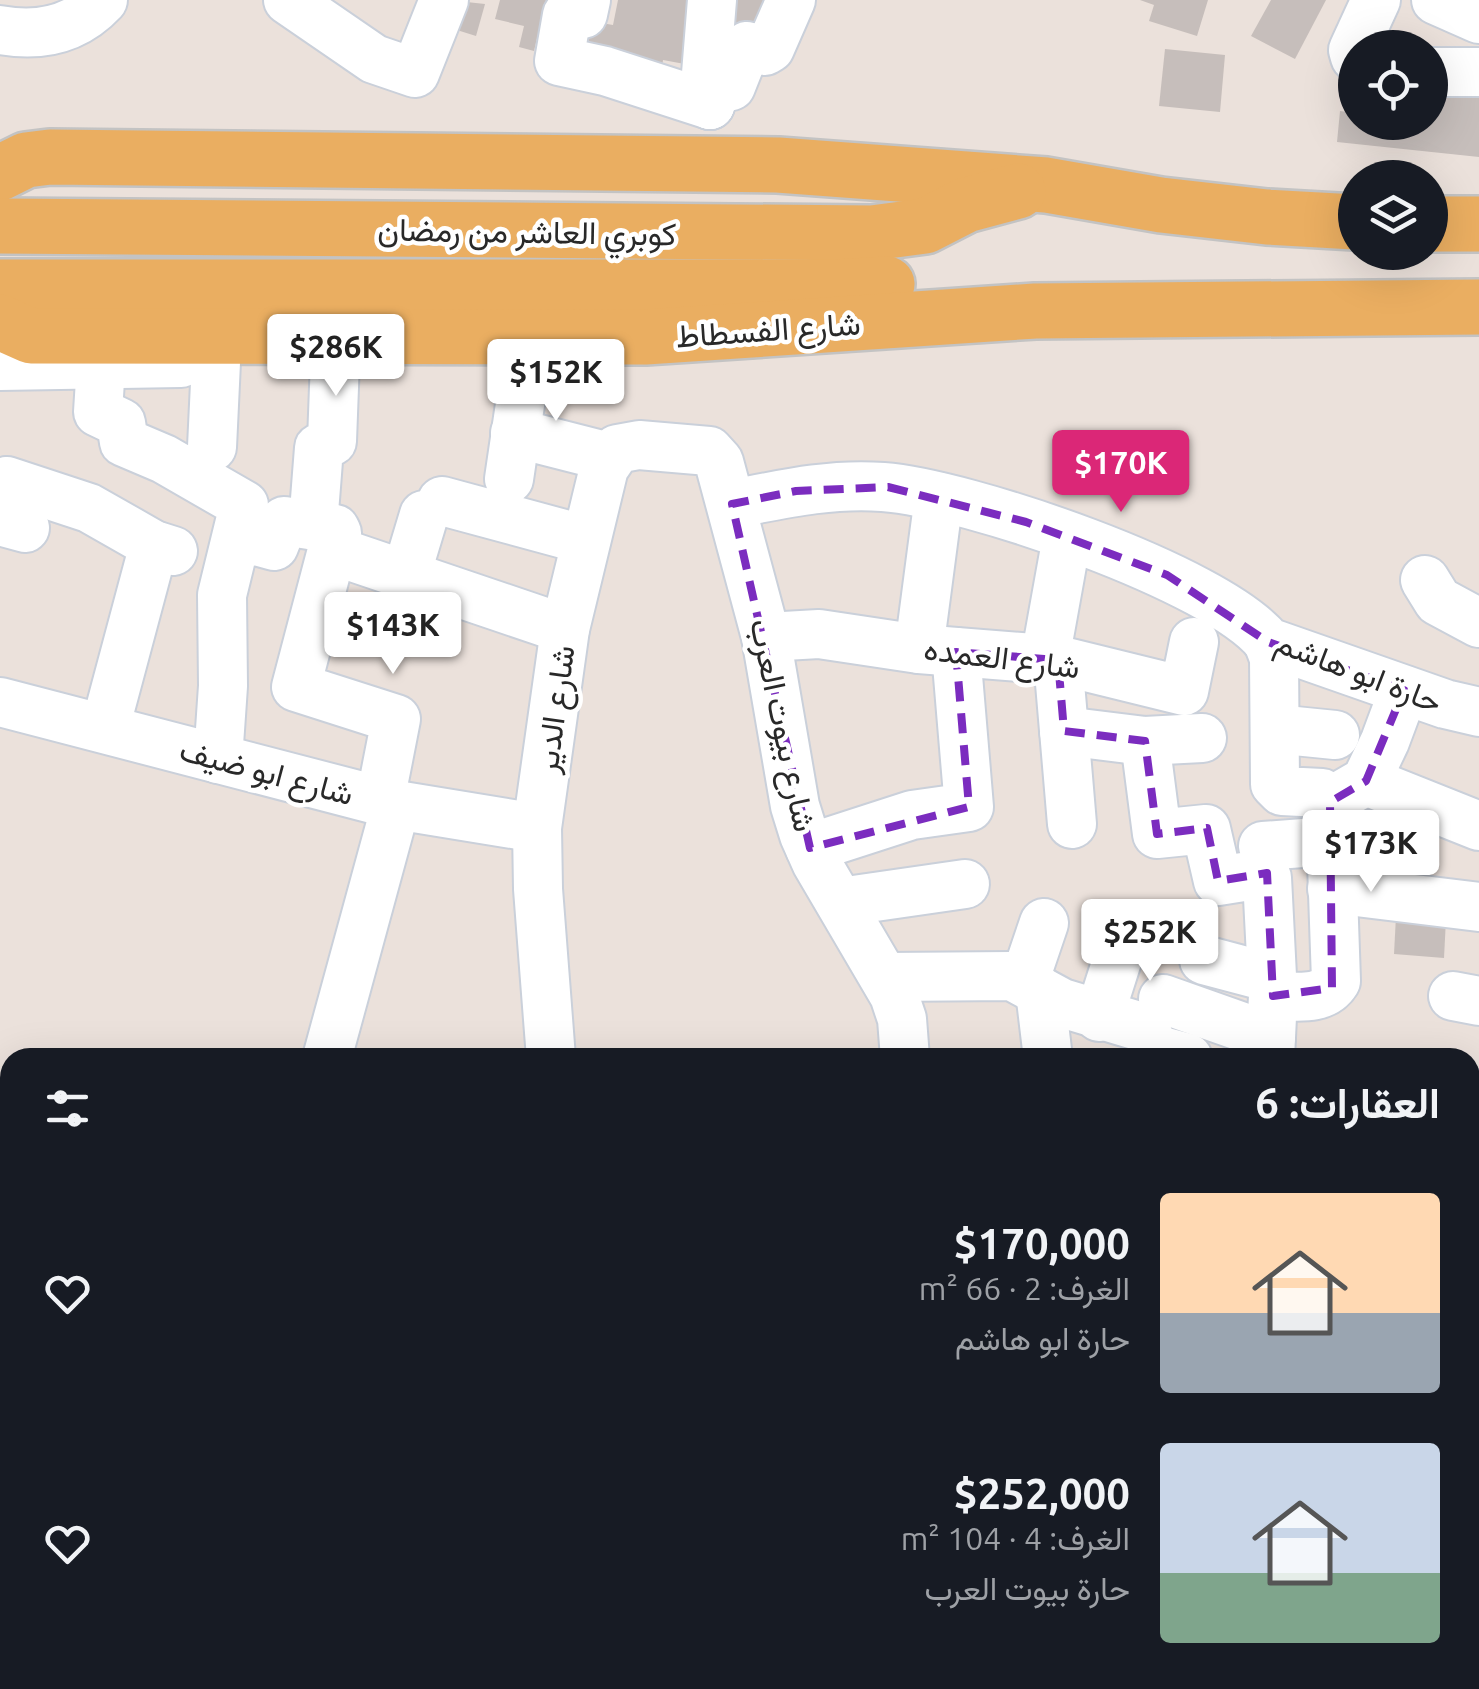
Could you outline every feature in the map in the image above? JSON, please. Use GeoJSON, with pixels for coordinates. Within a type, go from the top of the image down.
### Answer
{"type":"FeatureCollection","features":[{"type":"Feature","properties":{"kind":"main road"},"geometry":{"type":"LineString","coordinates":[[0,173],[26,160],[69,157],[778,165],[1046,185],[1161,205],[1338,221]]}},
{"type":"Feature","properties":{"kind":"main road","name":"كوبري العاشر من رمضان"},"geometry":{"type":"LineString","coordinates":[[20,226],[872,233],[925,226],[966,206],[1046,185]]}},
{"type":"Feature","properties":{"kind":"main road"},"geometry":{"type":"LineString","coordinates":[[1448,224],[1479,224]]}},
{"type":"Feature","properties":{"kind":"main road","name":"كوبري العاشر من رمضان"},"geometry":{"type":"LineString","coordinates":[[12,299],[902,283],[987,289],[1036,311]]}},
{"type":"Feature","properties":{"kind":"main road","name":"شارع الفسطاط"},"geometry":{"type":"LineString","coordinates":[[12,299],[31,336],[645,337],[1036,311],[1479,307]]}},
{"type":"Feature","properties":{"kind":"street"},"geometry":{"type":"LineString","coordinates":[[0,30],[62,30],[81,20],[103,0]]}},
{"type":"Feature","properties":{"kind":"street"},"geometry":{"type":"LineString","coordinates":[[288,0],[374,59],[415,74],[444,0]]}},
{"type":"Feature","properties":{"kind":"street"},"geometry":{"type":"LineString","coordinates":[[710,105],[705,86],[712,0]]}},
{"type":"Feature","properties":{"kind":"street"},"geometry":{"type":"LineString","coordinates":[[710,105],[718,85],[731,86],[746,46],[770,48],[793,0],[802,4],[804,0]]}},
{"type":"Feature","properties":{"kind":"street"},"geometry":{"type":"LineString","coordinates":[[1362,30],[1376,0]]}},
{"type":"Feature","properties":{"kind":"street"},"geometry":{"type":"LineString","coordinates":[[1436,0],[1479,19]]}},
{"type":"Feature","properties":{"kind":"street"},"geometry":{"type":"LineString","coordinates":[[558,17],[559,61],[605,71],[710,105]]}},
{"type":"Feature","properties":{"kind":"street"},"geometry":{"type":"LineString","coordinates":[[1448,72],[1479,72]]}},
{"type":"Feature","properties":{"kind":"street"},"geometry":{"type":"LineString","coordinates":[[0,366],[588,358],[622,350],[645,337]]}},
{"type":"Feature","properties":{"kind":"street"},"geometry":{"type":"LineString","coordinates":[[526,357],[512,456],[609,458]]}},
{"type":"Feature","properties":{"kind":"street"},"geometry":{"type":"LineString","coordinates":[[329,1048],[388,803],[396,719],[296,687],[322,538],[320,448],[332,441],[335,360]]}},
{"type":"Feature","properties":{"kind":"street"},"geometry":{"type":"LineString","coordinates":[[212,447],[216,362]]}},
{"type":"Feature","properties":{"kind":"street"},"geometry":{"type":"LineString","coordinates":[[101,364],[98,412],[121,423],[124,442],[164,459],[244,504],[222,595],[224,686],[218,759]]}},
{"type":"Feature","properties":{"kind":"street","name":"شارع بيوت العرب"},"geometry":{"type":"LineString","coordinates":[[609,458],[627,445],[709,451],[720,462],[766,637],[796,806],[810,848],[886,977],[902,1019],[904,1048]]}},
{"type":"Feature","properties":{"kind":"street","name":"شارع الدير"},"geometry":{"type":"LineString","coordinates":[[550,1048],[537,828],[565,629],[609,458]]}},
{"type":"Feature","properties":{"kind":"street","name":"حارة ابو هاشم"},"geometry":{"type":"LineString","coordinates":[[732,504],[836,485],[888,488],[938,497],[1067,537],[1167,575],[1233,612],[1257,628],[1268,642],[1479,712]]}},
{"type":"Feature","properties":{"kind":"street"},"geometry":{"type":"LineString","coordinates":[[810,848],[912,816],[969,806],[937,650],[938,497]]}},
{"type":"Feature","properties":{"kind":"street"},"geometry":{"type":"LineString","coordinates":[[6,500],[90,508],[164,548],[104,728]]}},
{"type":"Feature","properties":{"kind":"street"},"geometry":{"type":"LineString","coordinates":[[406,575],[433,508],[586,540]]}},
{"type":"Feature","properties":{"kind":"street"},"geometry":{"type":"LineString","coordinates":[[238,536],[274,546],[284,521],[406,575],[565,629]]}},
{"type":"Feature","properties":{"kind":"street"},"geometry":{"type":"LineString","coordinates":[[1067,537],[1052,660],[1064,731],[1072,824]]}},
{"type":"Feature","properties":{"kind":"street"},"geometry":{"type":"LineString","coordinates":[[1424,580],[1438,602],[1479,623]]}},
{"type":"Feature","properties":{"kind":"street","name":"شارع العمده"},"geometry":{"type":"LineString","coordinates":[[766,637],[818,634],[1052,660],[1184,692],[1194,642]]}},
{"type":"Feature","properties":{"kind":"street"},"geometry":{"type":"LineString","coordinates":[[1268,642],[1274,658],[1278,789],[1322,793],[1343,807],[1479,826]]}},
{"type":"Feature","properties":{"kind":"street"},"geometry":{"type":"LineString","coordinates":[[1163,999],[1209,1038],[1326,993],[1336,980],[1332,890],[1343,807],[1404,690]]}},
{"type":"Feature","properties":{"kind":"street","name":"شارع ابو ضيف"},"geometry":{"type":"LineString","coordinates":[[0,702],[388,803],[537,828]]}},
{"type":"Feature","properties":{"kind":"street"},"geometry":{"type":"LineString","coordinates":[[1275,729],[1336,736]]}},
{"type":"Feature","properties":{"kind":"street"},"geometry":{"type":"LineString","coordinates":[[1064,731],[1145,741],[1202,738]]}},
{"type":"Feature","properties":{"kind":"street"},"geometry":{"type":"LineString","coordinates":[[1145,741],[1156,834],[1206,829],[1218,881],[1262,874],[1267,878],[1271,1017]]}},
{"type":"Feature","properties":{"kind":"street"},"geometry":{"type":"LineString","coordinates":[[1264,846],[1343,807]]}},
{"type":"Feature","properties":{"kind":"street"},"geometry":{"type":"LineString","coordinates":[[840,902],[965,884]]}},
{"type":"Feature","properties":{"kind":"street"},"geometry":{"type":"LineString","coordinates":[[1332,890],[1479,907]]}},
{"type":"Feature","properties":{"kind":"street"},"geometry":{"type":"LineString","coordinates":[[1044,923],[1032,986],[1046,1048]]}},
{"type":"Feature","properties":{"kind":"street"},"geometry":{"type":"LineString","coordinates":[[1100,1017],[1127,929]]}},
{"type":"Feature","properties":{"kind":"street"},"geometry":{"type":"LineString","coordinates":[[1204,960],[1271,1017]]}},
{"type":"Feature","properties":{"kind":"street"},"geometry":{"type":"LineString","coordinates":[[886,977],[1012,976],[1062,1003],[1145,1028],[1154,1048]]}},
{"type":"Feature","properties":{"kind":"highlighted area"},"geometry":{"type":"Polygon","coordinates":[[[888,487],[1026,522],[1167,575],[1268,642],[1404,690],[1366,781],[1330,802],[1332,988],[1273,996],[1267,873],[1218,881],[1207,828],[1157,834],[1145,741],[1064,731],[1058,660],[956,652],[969,807],[810,848],[732,504],[796,491],[888,487]]]}},
{"type":"Feature","properties":{"kind":"building"},"geometry":{"type":"Polygon","coordinates":[[[448,0],[485,4],[476,36],[441,25],[448,0]]]}},
{"type":"Feature","properties":{"kind":"building"},"geometry":{"type":"Polygon","coordinates":[[[500,0],[546,0],[534,51],[519,47],[524,26],[495,19],[500,0]]]}},
{"type":"Feature","properties":{"kind":"building"},"geometry":{"type":"Polygon","coordinates":[[[618,0],[702,0],[690,65],[663,60],[661,75],[566,57],[573,18],[613,25],[618,0]]]}},
{"type":"Feature","properties":{"kind":"building"},"geometry":{"type":"Polygon","coordinates":[[[724,0],[776,0],[767,38],[718,27],[724,0]]]}},
{"type":"Feature","properties":{"kind":"building"},"geometry":{"type":"Polygon","coordinates":[[[1140,0],[1208,0],[1197,36],[1149,21],[1154,5],[1140,0]]]}},
{"type":"Feature","properties":{"kind":"building"},"geometry":{"type":"Polygon","coordinates":[[[1271,0],[1326,0],[1295,59],[1251,36],[1271,0]]]}},
{"type":"Feature","properties":{"kind":"building"},"geometry":{"type":"Polygon","coordinates":[[[1165,49],[1225,55],[1220,112],[1159,106],[1165,49]]]}},
{"type":"Feature","properties":{"kind":"building"},"geometry":{"type":"Polygon","coordinates":[[[1448,95],[1479,98],[1479,157],[1337,142],[1338,132],[1338,140],[1448,140],[1448,95]]]}},
{"type":"Feature","properties":{"kind":"building"},"geometry":{"type":"Polygon","coordinates":[[[1396,916],[1446,919],[1444,958],[1394,954],[1396,916]]]}}]}
